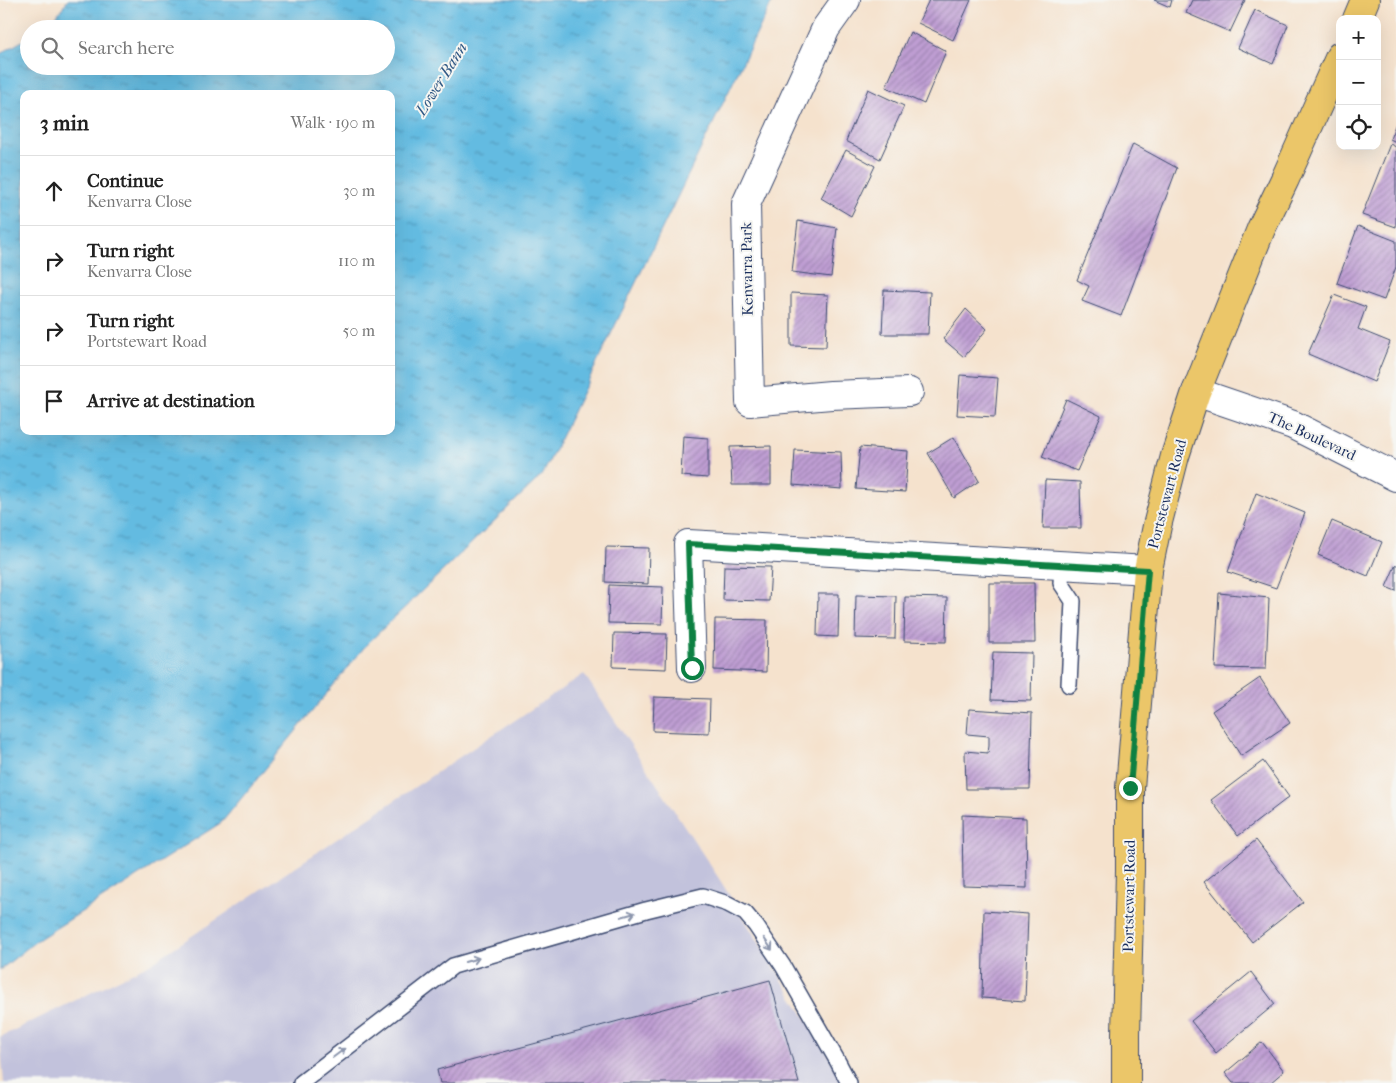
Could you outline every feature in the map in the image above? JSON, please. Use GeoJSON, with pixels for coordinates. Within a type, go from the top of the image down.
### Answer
{"type":"FeatureCollection","features":[{"type":"Feature","properties":{"kind":"main road"},"geometry":{"type":"LineString","coordinates":[[1358,15],[1365,0]]}},
{"type":"Feature","properties":{"kind":"main road","name":"Portstewart Road"},"geometry":{"type":"LineString","coordinates":[[1126,1083],[1130,788],[1148,570],[1157,526],[1175,456],[1196,392],[1261,229],[1338,60]]}},
{"type":"Feature","properties":{"kind":"street","name":"Kenvarra Park"},"geometry":{"type":"LineString","coordinates":[[846,0],[826,28],[746,204],[750,402],[831,395],[909,392]]}},
{"type":"Feature","properties":{"kind":"street","name":"The Boulevard"},"geometry":{"type":"LineString","coordinates":[[1196,392],[1293,425],[1396,477]]}},
{"type":"Feature","properties":{"kind":"street"},"geometry":{"type":"LineString","coordinates":[[692,668],[688,544],[1148,570]]}},
{"type":"Feature","properties":{"kind":"lane"},"geometry":{"type":"LineString","coordinates":[[1062,565],[1061,583],[1073,602],[1069,686]]}},
{"type":"Feature","properties":{"kind":"lane"},"geometry":{"type":"LineString","coordinates":[[301,1083],[453,966],[646,910],[703,896],[728,904],[745,913],[756,926],[783,966],[849,1083]]}},
{"type":"Feature","properties":{"kind":"shaded area"},"geometry":{"type":"Polygon","coordinates":[[[584,674],[718,877],[846,1083],[4,1083],[0,1037],[150,964],[584,674]]]}},
{"type":"Feature","properties":{"kind":"water","name":"Lower Bann"},"geometry":{"type":"Polygon","coordinates":[[[68,0],[773,0],[543,474],[367,644],[222,822],[36,941],[0,970],[0,54],[20,42],[20,75],[395,75],[395,20],[53,20],[68,0]]]}},
{"type":"Feature","properties":{"kind":"building"},"geometry":{"type":"Polygon","coordinates":[[[929,0],[971,0],[953,40],[918,23],[929,0]]]}},
{"type":"Feature","properties":{"kind":"building"},"geometry":{"type":"Polygon","coordinates":[[[1154,0],[1172,0],[1170,7],[1154,0]]]}},
{"type":"Feature","properties":{"kind":"building"},"geometry":{"type":"Polygon","coordinates":[[[1192,0],[1245,0],[1230,32],[1186,13],[1192,0]]]}},
{"type":"Feature","properties":{"kind":"building"},"geometry":{"type":"Polygon","coordinates":[[[1255,10],[1288,25],[1273,64],[1238,48],[1255,10]]]}},
{"type":"Feature","properties":{"kind":"building"},"geometry":{"type":"Polygon","coordinates":[[[910,32],[946,51],[924,104],[886,87],[910,32]]]}},
{"type":"Feature","properties":{"kind":"building"},"geometry":{"type":"Polygon","coordinates":[[[868,89],[904,106],[880,159],[846,141],[868,89]]]}},
{"type":"Feature","properties":{"kind":"building"},"geometry":{"type":"Polygon","coordinates":[[[1396,123],[1396,142],[1390,139],[1396,123]]]}},
{"type":"Feature","properties":{"kind":"building"},"geometry":{"type":"Polygon","coordinates":[[[1133,144],[1177,168],[1121,316],[1082,301],[1089,286],[1077,280],[1133,144]]]}},
{"type":"Feature","properties":{"kind":"building"},"geometry":{"type":"Polygon","coordinates":[[[1390,144],[1396,147],[1396,227],[1362,215],[1390,144]]]}},
{"type":"Feature","properties":{"kind":"building"},"geometry":{"type":"Polygon","coordinates":[[[846,150],[875,166],[851,216],[821,198],[846,150]]]}},
{"type":"Feature","properties":{"kind":"building"},"geometry":{"type":"Polygon","coordinates":[[[798,221],[837,228],[831,277],[792,272],[798,221]]]}},
{"type":"Feature","properties":{"kind":"building"},"geometry":{"type":"Polygon","coordinates":[[[1358,226],[1396,241],[1396,267],[1384,300],[1337,283],[1358,226]]]}},
{"type":"Feature","properties":{"kind":"building"},"geometry":{"type":"Polygon","coordinates":[[[884,290],[930,292],[928,334],[882,334],[884,290]]]}},
{"type":"Feature","properties":{"kind":"building"},"geometry":{"type":"Polygon","coordinates":[[[791,293],[828,295],[826,347],[791,346],[791,293]]]}},
{"type":"Feature","properties":{"kind":"building"},"geometry":{"type":"Polygon","coordinates":[[[1334,295],[1366,307],[1358,329],[1390,342],[1374,382],[1308,354],[1334,295]]]}},
{"type":"Feature","properties":{"kind":"building"},"geometry":{"type":"Polygon","coordinates":[[[966,309],[987,329],[964,357],[943,339],[966,309]]]}},
{"type":"Feature","properties":{"kind":"building"},"geometry":{"type":"Polygon","coordinates":[[[960,375],[998,378],[995,417],[957,415],[960,375]]]}},
{"type":"Feature","properties":{"kind":"building"},"geometry":{"type":"Polygon","coordinates":[[[1066,399],[1101,416],[1077,471],[1042,457],[1066,399]]]}},
{"type":"Feature","properties":{"kind":"building"},"geometry":{"type":"Polygon","coordinates":[[[683,436],[708,438],[708,478],[681,476],[683,436]]]}},
{"type":"Feature","properties":{"kind":"building"},"geometry":{"type":"Polygon","coordinates":[[[954,437],[979,481],[954,498],[928,453],[954,437]]]}},
{"type":"Feature","properties":{"kind":"building"},"geometry":{"type":"Polygon","coordinates":[[[771,446],[771,485],[732,485],[730,447],[771,446]]]}},
{"type":"Feature","properties":{"kind":"building"},"geometry":{"type":"Polygon","coordinates":[[[860,447],[908,451],[905,492],[856,489],[860,447]]]}},
{"type":"Feature","properties":{"kind":"building"},"geometry":{"type":"Polygon","coordinates":[[[795,450],[841,452],[842,489],[793,485],[795,450]]]}},
{"type":"Feature","properties":{"kind":"building"},"geometry":{"type":"Polygon","coordinates":[[[1045,480],[1080,482],[1081,528],[1043,528],[1045,480]]]}},
{"type":"Feature","properties":{"kind":"building"},"geometry":{"type":"Polygon","coordinates":[[[1256,493],[1305,513],[1276,588],[1228,572],[1256,493]]]}},
{"type":"Feature","properties":{"kind":"building"},"geometry":{"type":"Polygon","coordinates":[[[1332,521],[1382,542],[1368,576],[1318,555],[1332,521]]]}},
{"type":"Feature","properties":{"kind":"building"},"geometry":{"type":"Polygon","coordinates":[[[606,547],[649,548],[648,584],[605,582],[606,547]]]}},
{"type":"Feature","properties":{"kind":"building"},"geometry":{"type":"Polygon","coordinates":[[[1396,564],[1396,591],[1386,587],[1396,564]]]}},
{"type":"Feature","properties":{"kind":"building"},"geometry":{"type":"Polygon","coordinates":[[[724,566],[771,567],[769,601],[723,600],[724,566]]]}},
{"type":"Feature","properties":{"kind":"building"},"geometry":{"type":"Polygon","coordinates":[[[989,583],[1034,583],[1035,643],[989,643],[989,583]]]}},
{"type":"Feature","properties":{"kind":"building"},"geometry":{"type":"Polygon","coordinates":[[[609,585],[663,587],[662,624],[608,623],[609,585]]]}},
{"type":"Feature","properties":{"kind":"building"},"geometry":{"type":"Polygon","coordinates":[[[1219,593],[1269,598],[1266,669],[1215,668],[1219,593]]]}},
{"type":"Feature","properties":{"kind":"building"},"geometry":{"type":"Polygon","coordinates":[[[818,594],[839,594],[838,637],[817,636],[818,594]]]}},
{"type":"Feature","properties":{"kind":"building"},"geometry":{"type":"Polygon","coordinates":[[[856,595],[896,596],[895,639],[855,638],[856,595]]]}},
{"type":"Feature","properties":{"kind":"building"},"geometry":{"type":"Polygon","coordinates":[[[905,597],[947,598],[946,642],[904,641],[905,597]]]}},
{"type":"Feature","properties":{"kind":"building"},"geometry":{"type":"Polygon","coordinates":[[[715,619],[767,620],[766,672],[714,670],[715,619]]]}},
{"type":"Feature","properties":{"kind":"building"},"geometry":{"type":"Polygon","coordinates":[[[614,633],[667,634],[666,669],[613,667],[614,633]]]}},
{"type":"Feature","properties":{"kind":"building"},"geometry":{"type":"Polygon","coordinates":[[[993,652],[1032,653],[1031,701],[991,700],[993,652]]]}},
{"type":"Feature","properties":{"kind":"building"},"geometry":{"type":"Polygon","coordinates":[[[1260,678],[1290,723],[1241,756],[1212,711],[1260,678]]]}},
{"type":"Feature","properties":{"kind":"building"},"geometry":{"type":"Polygon","coordinates":[[[654,697],[710,699],[709,733],[653,731],[654,697]]]}},
{"type":"Feature","properties":{"kind":"building"},"geometry":{"type":"Polygon","coordinates":[[[969,709],[1032,713],[1030,789],[966,789],[965,751],[988,753],[989,746],[989,736],[967,734],[969,709]]]}},
{"type":"Feature","properties":{"kind":"building"},"geometry":{"type":"Polygon","coordinates":[[[1263,761],[1289,797],[1238,836],[1211,800],[1263,761]]]}},
{"type":"Feature","properties":{"kind":"building"},"geometry":{"type":"Polygon","coordinates":[[[962,815],[1026,818],[1027,888],[963,886],[962,815]]]}},
{"type":"Feature","properties":{"kind":"building"},"geometry":{"type":"Polygon","coordinates":[[[1256,840],[1303,902],[1252,942],[1204,882],[1256,840]]]}},
{"type":"Feature","properties":{"kind":"building"},"geometry":{"type":"Polygon","coordinates":[[[984,911],[1028,914],[1025,1001],[982,998],[984,911]]]}},
{"type":"Feature","properties":{"kind":"building"},"geometry":{"type":"Polygon","coordinates":[[[1251,972],[1275,1004],[1216,1053],[1191,1021],[1251,972]]]}},
{"type":"Feature","properties":{"kind":"building"},"geometry":{"type":"Polygon","coordinates":[[[770,980],[799,1083],[440,1083],[437,1070],[770,980]]]}},
{"type":"Feature","properties":{"kind":"building"},"geometry":{"type":"Polygon","coordinates":[[[1262,1042],[1284,1071],[1270,1083],[1233,1083],[1225,1073],[1262,1042]]]}},
{"type":"Feature","properties":{"kind":"route"},"geometry":{"type":"LineString","coordinates":[[692,668],[688,544],[1148,570],[1130,788]]}}]}
